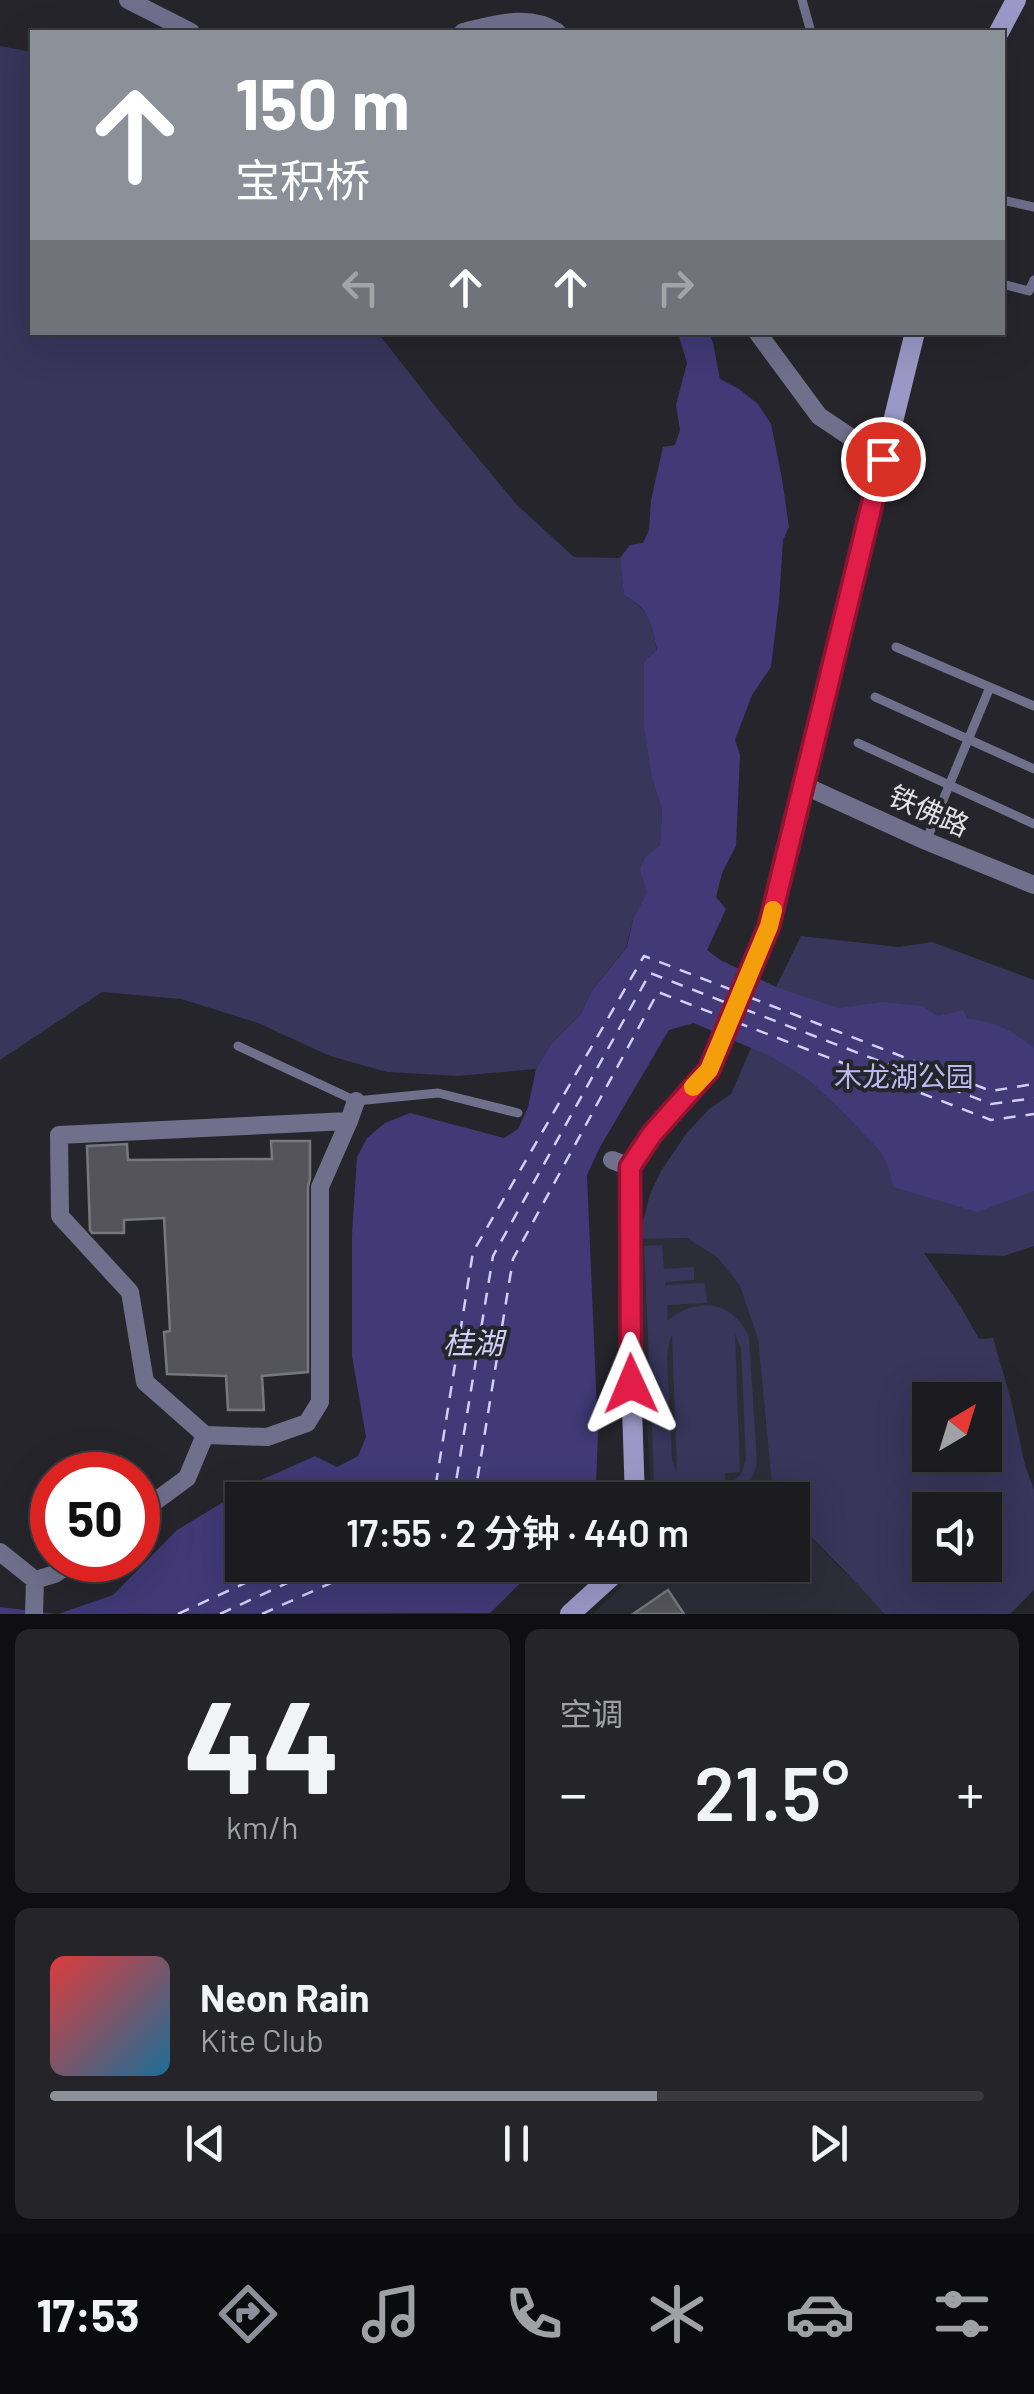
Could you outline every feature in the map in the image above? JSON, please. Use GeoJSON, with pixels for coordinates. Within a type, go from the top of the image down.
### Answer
{"type":"FeatureCollection","features":[{"type":"Feature","properties":{"kind":"main road"},"geometry":{"type":"LineString","coordinates":[[1000,30],[1016,0]]}},
{"type":"Feature","properties":{"kind":"main road"},"geometry":{"type":"LineString","coordinates":[[634,1482],[621,1164],[709,1070],[769,926],[914,335]]}},
{"type":"Feature","properties":{"kind":"main road"},"geometry":{"type":"LineString","coordinates":[[570,1614],[605,1582]]}},
{"type":"Feature","properties":{"kind":"street"},"geometry":{"type":"LineString","coordinates":[[128,0],[187,30]]}},
{"type":"Feature","properties":{"kind":"street"},"geometry":{"type":"LineString","coordinates":[[472,30],[526,21],[553,30]]}},
{"type":"Feature","properties":{"kind":"street"},"geometry":{"type":"LineString","coordinates":[[759,335],[819,416],[883,459]]}},
{"type":"Feature","properties":{"kind":"street","name":"铁佛路"},"geometry":{"type":"LineString","coordinates":[[803,785],[1034,885]]}},
{"type":"Feature","properties":{"kind":"street"},"geometry":{"type":"LineString","coordinates":[[350,1121],[59,1136],[60,1216],[130,1292],[146,1382],[205,1435],[267,1437],[307,1424],[320,1402],[320,1187],[350,1121],[356,1100]]}},
{"type":"Feature","properties":{"kind":"street"},"geometry":{"type":"LineString","coordinates":[[160,1498],[187,1478],[205,1435]]}},
{"type":"Feature","properties":{"kind":"street"},"geometry":{"type":"LineString","coordinates":[[0,1552],[30,1575]]}},
{"type":"Feature","properties":{"kind":"street"},"geometry":{"type":"LineString","coordinates":[[34,1614],[36,1582]]}},
{"type":"Feature","properties":{"kind":"lane"},"geometry":{"type":"LineString","coordinates":[[802,0],[810,30]]}},
{"type":"Feature","properties":{"kind":"lane"},"geometry":{"type":"LineString","coordinates":[[1005,201],[1034,207]]}},
{"type":"Feature","properties":{"kind":"lane"},"geometry":{"type":"LineString","coordinates":[[1005,285],[1029,291],[1034,280]]}},
{"type":"Feature","properties":{"kind":"lane"},"geometry":{"type":"LineString","coordinates":[[896,648],[1034,706]]}},
{"type":"Feature","properties":{"kind":"lane"},"geometry":{"type":"LineString","coordinates":[[926,841],[990,687]]}},
{"type":"Feature","properties":{"kind":"lane"},"geometry":{"type":"LineString","coordinates":[[876,697],[1034,769]]}},
{"type":"Feature","properties":{"kind":"lane"},"geometry":{"type":"LineString","coordinates":[[858,743],[1034,824]]}},
{"type":"Feature","properties":{"kind":"lane"},"geometry":{"type":"LineString","coordinates":[[238,1046],[356,1100],[438,1094],[518,1112]]}},
{"type":"Feature","properties":{"kind":"shaded area"},"geometry":{"type":"Polygon","coordinates":[[[687,1238],[718,1258],[740,1286],[758,1339],[772,1482],[650,1482],[638,1239],[687,1238]]]}},
{"type":"Feature","properties":{"kind":"shaded area"},"geometry":{"type":"Polygon","coordinates":[[[810,1536],[884,1614],[593,1614],[624,1582],[810,1582],[810,1536]]]}},
{"type":"Feature","properties":{"kind":"green space"},"geometry":{"type":"Polygon","coordinates":[[[0,46],[30,52],[30,335],[380,335],[517,505],[574,557],[620,558],[624,595],[650,617],[657,651],[652,778],[662,810],[660,845],[646,856],[648,893],[633,919],[626,948],[591,992],[581,1014],[551,1044],[536,1069],[458,1076],[387,1072],[330,1056],[258,1023],[181,999],[102,992],[0,1060],[0,46]]]}},
{"type":"Feature","properties":{"kind":"green space","name":"木龙湖公园"},"geometry":{"type":"Polygon","coordinates":[[[801,936],[899,947],[932,942],[1034,980],[1034,1246],[1004,1256],[924,1253],[979,1339],[993,1338],[1034,1490],[1034,1590],[1010,1614],[884,1614],[810,1535],[810,1482],[772,1482],[758,1339],[740,1286],[718,1258],[687,1238],[638,1239],[650,1194],[661,1171],[686,1134],[709,1109],[731,1094],[751,1048],[694,1023],[722,961],[776,987],[801,936]]]}},
{"type":"Feature","properties":{"kind":"green space"},"geometry":{"type":"Polygon","coordinates":[[[662,1245],[664,1269],[694,1267],[694,1280],[665,1285],[705,1283],[707,1303],[667,1305],[668,1320],[691,1308],[713,1306],[733,1316],[749,1337],[757,1463],[750,1482],[732,1482],[741,1474],[746,1460],[741,1349],[735,1334],[740,1472],[725,1473],[726,1482],[654,1482],[644,1246],[662,1245]],[[672,1335],[667,1357],[672,1459],[677,1473],[672,1335]]]}},
{"type":"Feature","properties":{"kind":"water","name":"桂湖"},"geometry":{"type":"Polygon","coordinates":[[[679,335],[710,335],[720,379],[758,404],[771,424],[789,527],[783,540],[771,667],[752,695],[735,740],[740,755],[736,846],[722,873],[716,897],[726,909],[707,950],[776,987],[839,1008],[883,1002],[922,1006],[938,1016],[963,1010],[968,1019],[995,1025],[1026,1042],[1034,1048],[1034,1191],[977,1212],[893,1187],[881,1152],[808,1079],[770,1056],[694,1023],[669,1030],[587,1175],[598,1434],[596,1482],[257,1482],[315,1456],[337,1467],[358,1456],[366,1437],[352,1356],[352,1235],[357,1157],[367,1138],[385,1123],[410,1113],[504,1138],[518,1129],[528,1107],[536,1069],[551,1044],[581,1014],[591,992],[627,947],[633,919],[647,893],[640,869],[646,856],[660,845],[662,810],[652,778],[644,726],[644,662],[657,650],[648,618],[640,606],[624,595],[620,558],[630,545],[643,543],[649,530],[651,500],[663,447],[675,445],[680,430],[676,405],[687,363],[679,335]]]}},
{"type":"Feature","properties":{"kind":"water","name":"桂湖"},"geometry":{"type":"Polygon","coordinates":[[[225,1501],[225,1582],[522,1582],[490,1613],[58,1614],[113,1595],[126,1582],[160,1582],[160,1547],[177,1530],[225,1501]]]}},
{"type":"Feature","properties":{"kind":"water"},"geometry":{"type":"Polygon","coordinates":[[[0,1607],[57,1614],[0,1614],[0,1607]]]}},
{"type":"Feature","properties":{"kind":"building"},"geometry":{"type":"Polygon","coordinates":[[[271,1141],[310,1141],[308,1372],[262,1376],[264,1410],[228,1410],[226,1376],[167,1374],[164,1332],[170,1331],[164,1218],[124,1220],[124,1233],[90,1230],[87,1146],[127,1144],[128,1160],[272,1159],[271,1141]]]}},
{"type":"Feature","properties":{"kind":"building"},"geometry":{"type":"Polygon","coordinates":[[[668,1590],[684,1614],[633,1614],[668,1590]]]}},
{"type":"Feature","properties":{"kind":"ferry route"},"geometry":{"type":"LineString","coordinates":[[436,1482],[473,1252],[644,956],[732,990]]}},
{"type":"Feature","properties":{"kind":"ferry route"},"geometry":{"type":"LineString","coordinates":[[456,1482],[493,1256],[650,973],[727,1003]]}},
{"type":"Feature","properties":{"kind":"ferry route"},"geometry":{"type":"LineString","coordinates":[[477,1482],[513,1259],[658,992],[720,1016]]}},
{"type":"Feature","properties":{"kind":"ferry route"},"geometry":{"type":"LineString","coordinates":[[749,997],[991,1091],[1034,1084]]}},
{"type":"Feature","properties":{"kind":"ferry route"},"geometry":{"type":"LineString","coordinates":[[744,1009],[991,1104],[1034,1098]]}},
{"type":"Feature","properties":{"kind":"ferry route"},"geometry":{"type":"LineString","coordinates":[[736,1022],[991,1120],[1034,1114]]}},
{"type":"Feature","properties":{"kind":"ferry route"},"geometry":{"type":"LineString","coordinates":[[178,1614],[247,1582]]}},
{"type":"Feature","properties":{"kind":"ferry route"},"geometry":{"type":"LineString","coordinates":[[220,1614],[289,1582]]}},
{"type":"Feature","properties":{"kind":"ferry route"},"geometry":{"type":"LineString","coordinates":[[262,1614],[333,1582]]}},
{"type":"Feature","properties":{"kind":"slow traffic"},"geometry":{"type":"LineString","coordinates":[[693,1087],[709,1070],[773,910]]}},
{"type":"Feature","properties":{"kind":"route"},"geometry":{"type":"LineString","coordinates":[[631,1384],[630,1167],[652,1134],[709,1070],[769,926],[883,459]]}}]}
